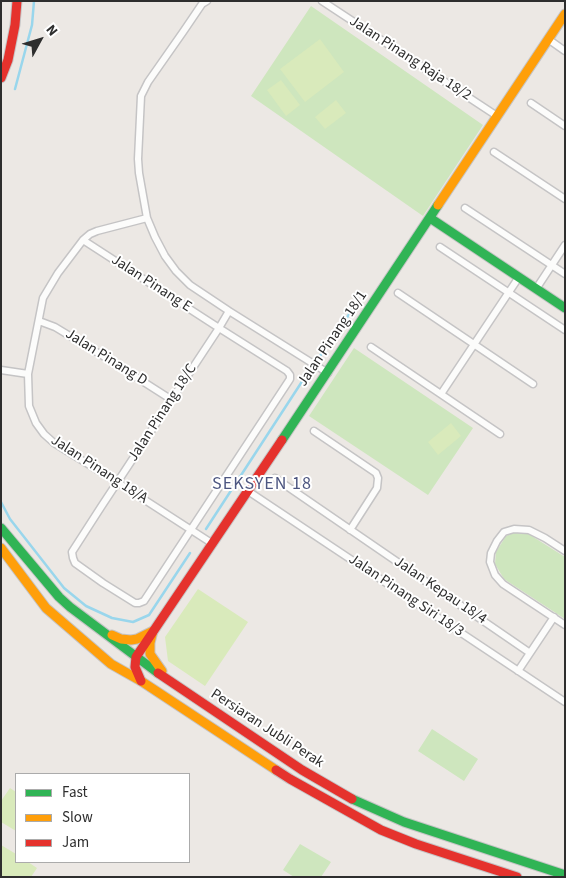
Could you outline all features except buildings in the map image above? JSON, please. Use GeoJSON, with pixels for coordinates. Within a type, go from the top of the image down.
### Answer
{"type":"FeatureCollection","features":[{"type":"Feature","properties":{"kind":"main road"},"geometry":{"type":"LineString","coordinates":[[1,78],[12,43],[17,1]]}},
{"type":"Feature","properties":{"kind":"main road","name":"Jalan Pinang 18/1"},"geometry":{"type":"LineString","coordinates":[[136,657],[328,373],[565,14]]}},
{"type":"Feature","properties":{"kind":"main road"},"geometry":{"type":"LineString","coordinates":[[430,218],[565,308]]}},
{"type":"Feature","properties":{"kind":"main road","name":"Persiaran Jubli Perak"},"geometry":{"type":"LineString","coordinates":[[1,528],[59,597],[95,627],[176,685],[302,770],[354,800],[404,822],[565,874]]}},
{"type":"Feature","properties":{"kind":"main road","name":"Persiaran Jubli Perak"},"geometry":{"type":"LineString","coordinates":[[1,548],[46,608],[111,664],[141,681],[290,779],[381,830],[490,872],[517,877]]}},
{"type":"Feature","properties":{"kind":"main road"},"geometry":{"type":"LineString","coordinates":[[95,627],[115,637],[131,640],[153,631]]}},
{"type":"Feature","properties":{"kind":"main road"},"geometry":{"type":"LineString","coordinates":[[153,631],[150,643],[152,658],[176,685]]}},
{"type":"Feature","properties":{"kind":"main road"},"geometry":{"type":"LineString","coordinates":[[136,657],[135,667],[141,681]]}},
{"type":"Feature","properties":{"kind":"street"},"geometry":{"type":"LineString","coordinates":[[207,1],[202,4],[148,82],[141,96],[138,159],[147,218],[165,256],[190,285],[328,373]]}},
{"type":"Feature","properties":{"kind":"street","name":"Jalan Pinang Raja 18/2"},"geometry":{"type":"LineString","coordinates":[[322,1],[497,116]]}},
{"type":"Feature","properties":{"kind":"street"},"geometry":{"type":"LineString","coordinates":[[548,39],[565,51]]}},
{"type":"Feature","properties":{"kind":"street"},"geometry":{"type":"LineString","coordinates":[[532,103],[565,126]]}},
{"type":"Feature","properties":{"kind":"street"},"geometry":{"type":"LineString","coordinates":[[494,152],[565,199]]}},
{"type":"Feature","properties":{"kind":"street"},"geometry":{"type":"LineString","coordinates":[[465,208],[565,274]]}},
{"type":"Feature","properties":{"kind":"street","name":"Jalan Pinang 18/A"},"geometry":{"type":"LineString","coordinates":[[147,218],[97,230],[83,240],[64,263],[43,298],[28,374],[29,406],[36,423],[44,434],[62,448],[213,544]]}},
{"type":"Feature","properties":{"kind":"street","name":"Jalan Pinang E"},"geometry":{"type":"LineString","coordinates":[[83,240],[287,371],[290,375],[290,379],[191,530]]}},
{"type":"Feature","properties":{"kind":"street"},"geometry":{"type":"LineString","coordinates":[[536,289],[565,245]]}},
{"type":"Feature","properties":{"kind":"street"},"geometry":{"type":"LineString","coordinates":[[440,247],[565,330]]}},
{"type":"Feature","properties":{"kind":"street"},"geometry":{"type":"LineString","coordinates":[[441,394],[519,277]]}},
{"type":"Feature","properties":{"kind":"street"},"geometry":{"type":"LineString","coordinates":[[398,293],[533,384]]}},
{"type":"Feature","properties":{"kind":"street","name":"Jalan Pinang 18/C"},"geometry":{"type":"LineString","coordinates":[[191,530],[144,601],[139,603],[135,603],[103,583],[76,563],[73,558],[72,552],[229,311]]}},
{"type":"Feature","properties":{"kind":"street","name":"Jalan Pinang D"},"geometry":{"type":"LineString","coordinates":[[39,321],[55,327],[172,400]]}},
{"type":"Feature","properties":{"kind":"street"},"geometry":{"type":"LineString","coordinates":[[371,347],[500,434]]}},
{"type":"Feature","properties":{"kind":"street"},"geometry":{"type":"LineString","coordinates":[[1,370],[28,374]]}},
{"type":"Feature","properties":{"kind":"street"},"geometry":{"type":"LineString","coordinates":[[314,431],[376,473],[378,478],[377,488],[350,530]]}},
{"type":"Feature","properties":{"kind":"street","name":"Jalan Kepau 18/4"},"geometry":{"type":"LineString","coordinates":[[275,478],[530,653]]}},
{"type":"Feature","properties":{"kind":"street","name":"Jalan Pinang Siri 18/3"},"geometry":{"type":"LineString","coordinates":[[248,491],[565,702]]}},
{"type":"Feature","properties":{"kind":"street"},"geometry":{"type":"LineString","coordinates":[[565,551],[529,530],[514,529],[504,532],[497,541],[491,553],[490,562],[495,575],[504,584],[565,625]]}},
{"type":"Feature","properties":{"kind":"street"},"geometry":{"type":"LineString","coordinates":[[518,671],[554,617]]}},
{"type":"Feature","properties":{"kind":"green space"},"geometry":{"type":"Polygon","coordinates":[[[311,6],[483,125],[423,216],[251,96],[311,6]]]}},
{"type":"Feature","properties":{"kind":"green space"},"geometry":{"type":"Polygon","coordinates":[[[320,39],[344,72],[305,102],[280,69],[320,39]]]}},
{"type":"Feature","properties":{"kind":"green space"},"geometry":{"type":"Polygon","coordinates":[[[281,80],[300,105],[286,116],[267,90],[281,80]]]}},
{"type":"Feature","properties":{"kind":"green space"},"geometry":{"type":"Polygon","coordinates":[[[336,100],[346,113],[325,129],[315,117],[336,100]]]}},
{"type":"Feature","properties":{"kind":"green space"},"geometry":{"type":"Polygon","coordinates":[[[354,348],[473,428],[428,495],[309,416],[354,348]]]}},
{"type":"Feature","properties":{"kind":"green space"},"geometry":{"type":"Polygon","coordinates":[[[451,423],[461,436],[438,455],[428,442],[451,423]]]}},
{"type":"Feature","properties":{"kind":"green space"},"geometry":{"type":"Polygon","coordinates":[[[515,532],[527,533],[565,557],[565,619],[504,579],[495,564],[496,552],[506,536],[515,532]]]}},
{"type":"Feature","properties":{"kind":"green space"},"geometry":{"type":"Polygon","coordinates":[[[198,589],[248,622],[205,686],[168,661],[165,637],[198,589]]]}},
{"type":"Feature","properties":{"kind":"green space"},"geometry":{"type":"Polygon","coordinates":[[[432,729],[478,759],[464,781],[418,751],[432,729]]]}},
{"type":"Feature","properties":{"kind":"green space"},"geometry":{"type":"Polygon","coordinates":[[[10,788],[15,791],[15,830],[1,822],[1,801],[10,788]]]}},
{"type":"Feature","properties":{"kind":"green space"},"geometry":{"type":"Polygon","coordinates":[[[300,844],[331,862],[321,877],[294,877],[283,870],[300,844]]]}},
{"type":"Feature","properties":{"kind":"green space"},"geometry":{"type":"Polygon","coordinates":[[[1,845],[15,853],[15,863],[30,863],[37,868],[31,877],[1,877],[1,845]]]}},
{"type":"Feature","properties":{"kind":"waterway"},"geometry":{"type":"LineString","coordinates":[[15,89],[32,25],[34,1]]}},
{"type":"Feature","properties":{"kind":"waterway"},"geometry":{"type":"LineString","coordinates":[[320,356],[357,303]]}},
{"type":"Feature","properties":{"kind":"waterway"},"geometry":{"type":"LineString","coordinates":[[206,529],[303,380]]}},
{"type":"Feature","properties":{"kind":"waterway"},"geometry":{"type":"LineString","coordinates":[[1,502],[10,519],[64,588],[86,606],[112,618],[133,622],[149,615],[190,553]]}},
{"type":"Feature","properties":{"kind":"traffic: fast"},"geometry":{"type":"LineString","coordinates":[[282,440],[438,205]]}},
{"type":"Feature","properties":{"kind":"traffic: fast"},"geometry":{"type":"LineString","coordinates":[[430,218],[565,308]]}},
{"type":"Feature","properties":{"kind":"traffic: fast"},"geometry":{"type":"LineString","coordinates":[[1,528],[59,597],[158,673]]}},
{"type":"Feature","properties":{"kind":"traffic: fast"},"geometry":{"type":"LineString","coordinates":[[352,799],[404,822],[565,875]]}},
{"type":"Feature","properties":{"kind":"traffic: slow"},"geometry":{"type":"LineString","coordinates":[[438,205],[565,14]]}},
{"type":"Feature","properties":{"kind":"traffic: slow"},"geometry":{"type":"LineString","coordinates":[[1,548],[46,608],[111,664],[141,681],[276,770]]}},
{"type":"Feature","properties":{"kind":"traffic: slow"},"geometry":{"type":"LineString","coordinates":[[153,631],[150,654],[162,671]]}},
{"type":"Feature","properties":{"kind":"traffic: slow"},"geometry":{"type":"LineString","coordinates":[[112,635],[121,639],[131,640],[153,631]]}},
{"type":"Feature","properties":{"kind":"traffic: jam"},"geometry":{"type":"LineString","coordinates":[[1,78],[8,60],[15,25],[17,1]]}},
{"type":"Feature","properties":{"kind":"traffic: jam"},"geometry":{"type":"LineString","coordinates":[[141,681],[135,667],[136,657],[282,440]]}},
{"type":"Feature","properties":{"kind":"traffic: jam"},"geometry":{"type":"LineString","coordinates":[[158,673],[302,770],[352,799]]}},
{"type":"Feature","properties":{"kind":"traffic: jam"},"geometry":{"type":"LineString","coordinates":[[276,770],[381,830],[416,844],[517,877]]}},
{"type":"Feature","properties":{"kind":"district","name":"SEKSYEN 18"},"geometry":{"type":"Point","coordinates":[262,485]}}]}
